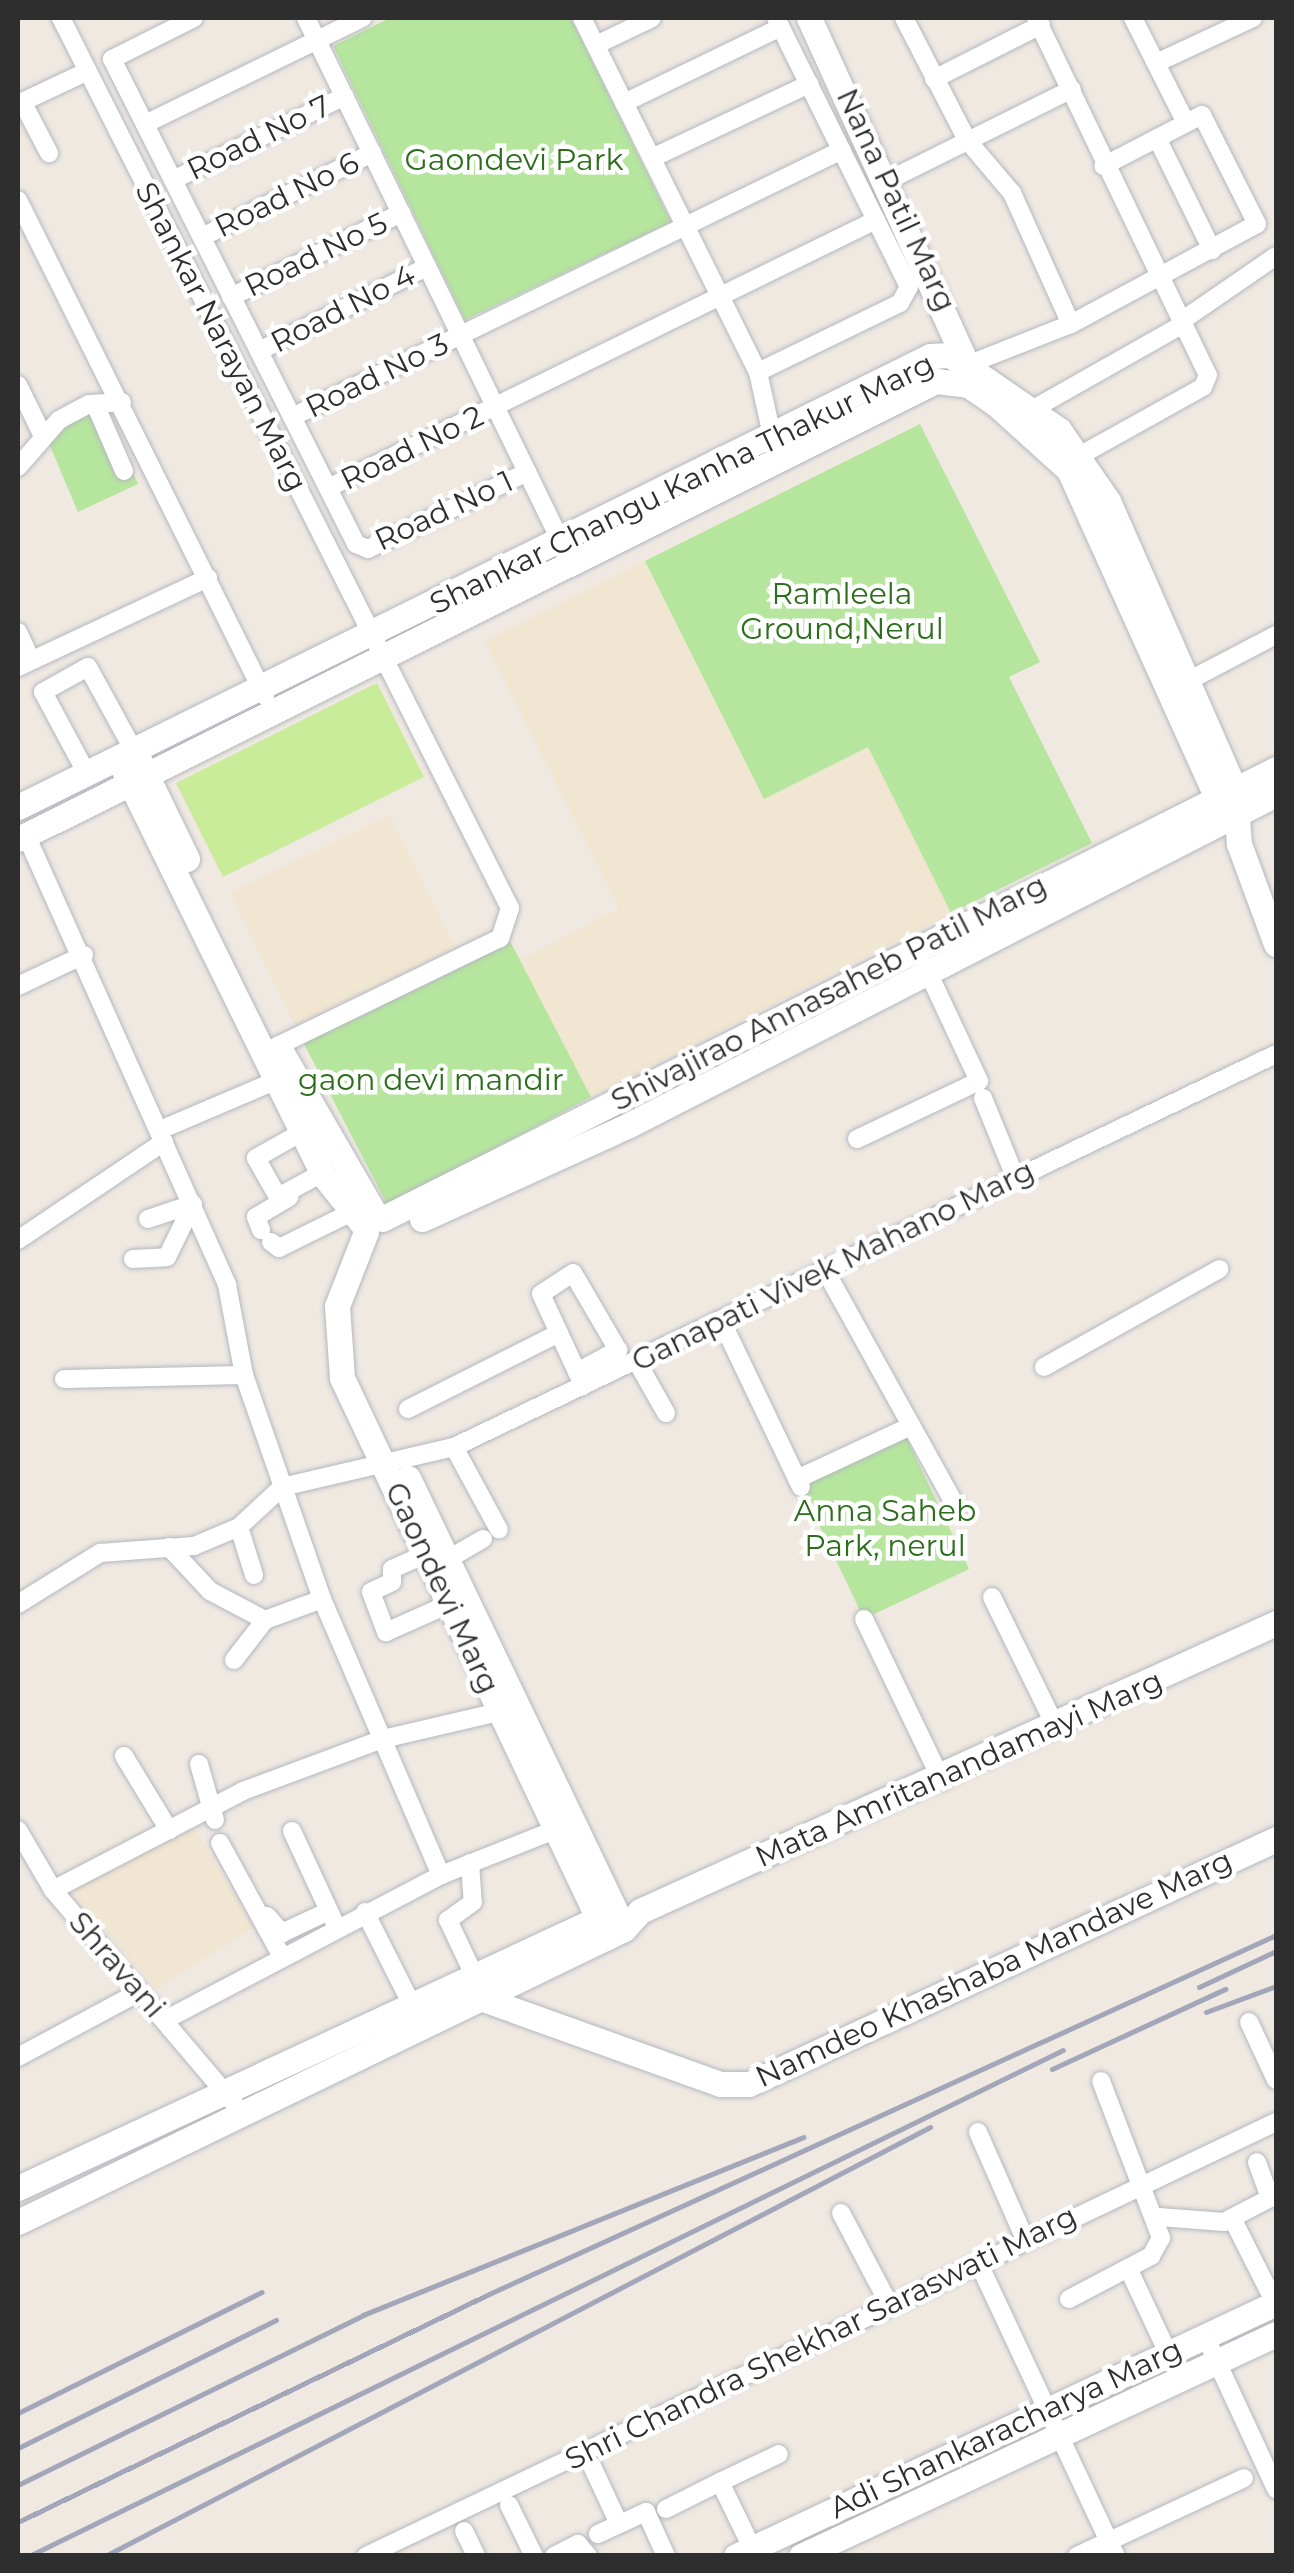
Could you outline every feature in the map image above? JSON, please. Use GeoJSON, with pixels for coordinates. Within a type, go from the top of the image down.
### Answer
{"type":"FeatureCollection","features":[{"type":"Feature","properties":{"kind":"street","name":"Shankar Narayan Marg"},"geometry":{"type":"LineString","coordinates":[[61,18],[81,78],[376,647],[510,922],[500,938],[278,1046]]}},
{"type":"Feature","properties":{"kind":"street"},"geometry":{"type":"LineString","coordinates":[[194,18],[112,58],[328,488]]}},
{"type":"Feature","properties":{"kind":"street"},"geometry":{"type":"LineString","coordinates":[[306,18],[573,567]]}},
{"type":"Feature","properties":{"kind":"street"},"geometry":{"type":"LineString","coordinates":[[144,124],[362,18]]}},
{"type":"Feature","properties":{"kind":"street"},"geometry":{"type":"LineString","coordinates":[[582,18],[758,372],[776,450]]}},
{"type":"Feature","properties":{"kind":"street"},"geometry":{"type":"LineString","coordinates":[[596,45],[652,18]]}},
{"type":"Feature","properties":{"kind":"street","name":"Nana Patil Marg"},"geometry":{"type":"LineString","coordinates":[[809,18],[889,180],[970,374]]}},
{"type":"Feature","properties":{"kind":"street"},"geometry":{"type":"LineString","coordinates":[[904,18],[967,140],[1012,193],[1072,324]]}},
{"type":"Feature","properties":{"kind":"street"},"geometry":{"type":"LineString","coordinates":[[1133,18],[1186,123]]}},
{"type":"Feature","properties":{"kind":"street"},"geometry":{"type":"LineString","coordinates":[[1156,63],[1252,18]]}},
{"type":"Feature","properties":{"kind":"street"},"geometry":{"type":"LineString","coordinates":[[934,79],[1038,21],[1208,382],[1081,455]]}},
{"type":"Feature","properties":{"kind":"street"},"geometry":{"type":"LineString","coordinates":[[624,104],[778,22],[876,220],[906,295],[758,372]]}},
{"type":"Feature","properties":{"kind":"street"},"geometry":{"type":"LineString","coordinates":[[49,153],[20,109],[81,78]]}},
{"type":"Feature","properties":{"kind":"street"},"geometry":{"type":"LineString","coordinates":[[652,158],[809,84]]}},
{"type":"Feature","properties":{"kind":"street"},"geometry":{"type":"LineString","coordinates":[[889,180],[1072,89]]}},
{"type":"Feature","properties":{"kind":"street","name":"Road No 7"},"geometry":{"type":"LineString","coordinates":[[173,180],[344,96]]}},
{"type":"Feature","properties":{"kind":"street"},"geometry":{"type":"LineString","coordinates":[[970,374],[1253,230],[1258,215],[1208,119],[1186,123],[1103,166]]}},
{"type":"Feature","properties":{"kind":"street"},"geometry":{"type":"LineString","coordinates":[[1157,138],[1212,250]]}},
{"type":"Feature","properties":{"kind":"street","name":"Road No 3"},"geometry":{"type":"LineString","coordinates":[[292,417],[842,150]]}},
{"type":"Feature","properties":{"kind":"street","name":"Road No 6"},"geometry":{"type":"LineString","coordinates":[[202,238],[372,153]]}},
{"type":"Feature","properties":{"kind":"street"},"geometry":{"type":"LineString","coordinates":[[18,200],[122,402],[267,700]]}},
{"type":"Feature","properties":{"kind":"street","name":"Road No 5"},"geometry":{"type":"LineString","coordinates":[[232,297],[401,212]]}},
{"type":"Feature","properties":{"kind":"street","name":"Road No 2"},"geometry":{"type":"LineString","coordinates":[[328,488],[876,220]]}},
{"type":"Feature","properties":{"kind":"street"},"geometry":{"type":"LineString","coordinates":[[1036,408],[1182,324],[1276,256]]}},
{"type":"Feature","properties":{"kind":"street","name":"Road No 4"},"geometry":{"type":"LineString","coordinates":[[259,351],[428,267]]}},
{"type":"Feature","properties":{"kind":"street","name":"Shankar Changu Kanha Thakur Marg"},"geometry":{"type":"LineString","coordinates":[[970,374],[1048,446],[1098,506],[1184,683],[1276,944]]}},
{"type":"Feature","properties":{"kind":"street","name":"Shankar Changu Kanha Thakur Marg"},"geometry":{"type":"LineString","coordinates":[[30,833],[132,766],[376,647],[561,542],[936,380],[970,374],[1036,408],[1081,455],[1098,506],[1228,801]]}},
{"type":"Feature","properties":{"kind":"street"},"geometry":{"type":"LineString","coordinates":[[18,386],[42,432]]}},
{"type":"Feature","properties":{"kind":"street"},"geometry":{"type":"LineString","coordinates":[[18,467],[42,432],[95,404],[122,402]]}},
{"type":"Feature","properties":{"kind":"street"},"geometry":{"type":"LineString","coordinates":[[95,404],[124,471]]}},
{"type":"Feature","properties":{"kind":"street","name":"Shankar Changu Kanha Thakur Marg"},"geometry":{"type":"LineString","coordinates":[[376,647],[573,567],[776,450]]}},
{"type":"Feature","properties":{"kind":"street","name":"Road No 1"},"geometry":{"type":"LineString","coordinates":[[328,488],[360,548],[527,472]]}},
{"type":"Feature","properties":{"kind":"street"},"geometry":{"type":"LineString","coordinates":[[18,632],[24,663],[208,578]]}},
{"type":"Feature","properties":{"kind":"street"},"geometry":{"type":"LineString","coordinates":[[1184,683],[1276,635]]}},
{"type":"Feature","properties":{"kind":"street"},"geometry":{"type":"LineString","coordinates":[[87,774],[66,724],[43,692],[67,686],[94,667],[132,766],[323,1175],[371,1225]]}},
{"type":"Feature","properties":{"kind":"street"},"geometry":{"type":"LineString","coordinates":[[132,766],[371,1225]]}},
{"type":"Feature","properties":{"kind":"street","name":"Shankar Changu Kanha Thakur Marg"},"geometry":{"type":"LineString","coordinates":[[25,803],[87,774],[132,766]]}},
{"type":"Feature","properties":{"kind":"street","name":"Shivajirao Annasaheb Patil Marg"},"geometry":{"type":"LineString","coordinates":[[371,1225],[489,1194],[926,968],[1228,801],[1276,769]]}},
{"type":"Feature","properties":{"kind":"street","name":"Shivajirao Annasaheb Patil Marg"},"geometry":{"type":"LineString","coordinates":[[371,1225],[1228,801],[1276,794]]}},
{"type":"Feature","properties":{"kind":"street"},"geometry":{"type":"LineString","coordinates":[[25,803],[30,833],[228,1284],[244,1375],[322,1599],[441,1875]]}},
{"type":"Feature","properties":{"kind":"street"},"geometry":{"type":"LineString","coordinates":[[18,986],[84,955]]}},
{"type":"Feature","properties":{"kind":"street"},"geometry":{"type":"LineString","coordinates":[[857,1139],[979,1081],[926,968]]}},
{"type":"Feature","properties":{"kind":"street","name":"Ganapati Vivek Mahano Marg"},"geometry":{"type":"LineString","coordinates":[[282,1486],[454,1447],[580,1379],[636,1360],[1276,1054]]}},
{"type":"Feature","properties":{"kind":"street"},"geometry":{"type":"LineString","coordinates":[[18,1240],[162,1136],[278,1080]]}},
{"type":"Feature","properties":{"kind":"street"},"geometry":{"type":"LineString","coordinates":[[983,1098],[1016,1179]]}},
{"type":"Feature","properties":{"kind":"street"},"geometry":{"type":"LineString","coordinates":[[302,1132],[256,1158],[278,1198],[323,1175]]}},
{"type":"Feature","properties":{"kind":"street"},"geometry":{"type":"LineString","coordinates":[[323,1175],[260,1214],[266,1236],[279,1248],[371,1225]]}},
{"type":"Feature","properties":{"kind":"street"},"geometry":{"type":"LineString","coordinates":[[148,1219],[193,1204]]}},
{"type":"Feature","properties":{"kind":"street"},"geometry":{"type":"LineString","coordinates":[[133,1259],[167,1257],[193,1204]]}},
{"type":"Feature","properties":{"kind":"street","name":"Gaondevi Marg"},"geometry":{"type":"LineString","coordinates":[[371,1225],[355,1276],[353,1356],[392,1462],[560,1828],[618,1921]]}},
{"type":"Feature","properties":{"kind":"street"},"geometry":{"type":"LineString","coordinates":[[1044,1367],[1219,1269]]}},
{"type":"Feature","properties":{"kind":"street"},"geometry":{"type":"LineString","coordinates":[[826,1270],[957,1508]]}},
{"type":"Feature","properties":{"kind":"street"},"geometry":{"type":"LineString","coordinates":[[578,1273],[618,1350],[580,1379],[541,1289],[578,1273]]}},
{"type":"Feature","properties":{"kind":"street"},"geometry":{"type":"LineString","coordinates":[[721,1320],[799,1483],[912,1426]]}},
{"type":"Feature","properties":{"kind":"street"},"geometry":{"type":"LineString","coordinates":[[408,1409],[559,1332]]}},
{"type":"Feature","properties":{"kind":"street"},"geometry":{"type":"LineString","coordinates":[[636,1360],[666,1413]]}},
{"type":"Feature","properties":{"kind":"street"},"geometry":{"type":"LineString","coordinates":[[64,1379],[244,1375]]}},
{"type":"Feature","properties":{"kind":"street"},"geometry":{"type":"LineString","coordinates":[[448,1604],[386,1632],[371,1592],[392,1582],[392,1569],[438,1556],[491,1534],[454,1447]]}},
{"type":"Feature","properties":{"kind":"street"},"geometry":{"type":"LineString","coordinates":[[18,1604],[100,1553],[169,1547],[239,1527],[282,1486]]}},
{"type":"Feature","properties":{"kind":"street"},"geometry":{"type":"LineString","coordinates":[[239,1527],[254,1575]]}},
{"type":"Feature","properties":{"kind":"street"},"geometry":{"type":"LineString","coordinates":[[169,1547],[210,1591],[265,1620]]}},
{"type":"Feature","properties":{"kind":"street","name":"Gaondevi Marg"},"geometry":{"type":"LineString","coordinates":[[438,1556],[448,1604],[618,1921]]}},
{"type":"Feature","properties":{"kind":"street"},"geometry":{"type":"LineString","coordinates":[[992,1597],[1056,1727]]}},
{"type":"Feature","properties":{"kind":"street"},"geometry":{"type":"LineString","coordinates":[[234,1660],[265,1620],[322,1599]]}},
{"type":"Feature","properties":{"kind":"street"},"geometry":{"type":"LineString","coordinates":[[864,1619],[942,1780]]}},
{"type":"Feature","properties":{"kind":"street","name":"Mata Amritanandamayi Marg"},"geometry":{"type":"LineString","coordinates":[[18,2222],[243,2114],[479,1988],[618,1921],[942,1780],[1276,1623]]}},
{"type":"Feature","properties":{"kind":"street"},"geometry":{"type":"LineString","coordinates":[[54,1890],[169,1830],[383,1740],[508,1711]]}},
{"type":"Feature","properties":{"kind":"street"},"geometry":{"type":"LineString","coordinates":[[124,1756],[169,1830]]}},
{"type":"Feature","properties":{"kind":"street"},"geometry":{"type":"LineString","coordinates":[[199,1764],[213,1814]]}},
{"type":"Feature","properties":{"kind":"street"},"geometry":{"type":"LineString","coordinates":[[274,1933],[366,1915],[560,1828]]}},
{"type":"Feature","properties":{"kind":"street","name":"Shravani"},"geometry":{"type":"LineString","coordinates":[[18,1830],[54,1890],[243,2114]]}},
{"type":"Feature","properties":{"kind":"street"},"geometry":{"type":"LineString","coordinates":[[292,1831],[328,1920]]}},
{"type":"Feature","properties":{"kind":"street","name":"Namdeo Khashaba Mandave Marg"},"geometry":{"type":"LineString","coordinates":[[479,1988],[720,2084],[749,2084],[1276,1839]]}},
{"type":"Feature","properties":{"kind":"street"},"geometry":{"type":"LineString","coordinates":[[220,1842],[256,1910],[274,1933],[281,1955]]}},
{"type":"Feature","properties":{"kind":"street"},"geometry":{"type":"LineString","coordinates":[[366,1915],[441,1875],[471,1866]]}},
{"type":"Feature","properties":{"kind":"street"},"geometry":{"type":"LineString","coordinates":[[471,1866],[473,1902],[448,1922],[479,1988]]}},
{"type":"Feature","properties":{"kind":"street"},"geometry":{"type":"LineString","coordinates":[[366,1915],[412,2005]]}},
{"type":"Feature","properties":{"kind":"street"},"geometry":{"type":"LineString","coordinates":[[165,2020],[281,1955],[328,1920]]}},
{"type":"Feature","properties":{"kind":"street","name":"Mata Amritanandamayi Marg"},"geometry":{"type":"LineString","coordinates":[[18,2188],[412,2005],[479,1988]]}},
{"type":"Feature","properties":{"kind":"street"},"geometry":{"type":"LineString","coordinates":[[18,2057],[139,1992]]}},
{"type":"Feature","properties":{"kind":"street"},"geometry":{"type":"LineString","coordinates":[[1250,2022],[1276,2080]]}},
{"type":"Feature","properties":{"kind":"street"},"geometry":{"type":"LineString","coordinates":[[1069,2298],[1151,2256],[1158,2217],[1101,2081]]}},
{"type":"Feature","properties":{"kind":"street","name":"Shri Chandra Shekhar Saraswati Marg"},"geometry":{"type":"LineString","coordinates":[[366,2556],[1276,2122]]}},
{"type":"Feature","properties":{"kind":"street"},"geometry":{"type":"LineString","coordinates":[[977,2141],[1023,2240]]}},
{"type":"Feature","properties":{"kind":"street"},"geometry":{"type":"LineString","coordinates":[[1158,2217],[1232,2218],[1270,2198],[1257,2162]]}},
{"type":"Feature","properties":{"kind":"street"},"geometry":{"type":"LineString","coordinates":[[842,2214],[890,2306]]}},
{"type":"Feature","properties":{"kind":"street"},"geometry":{"type":"LineString","coordinates":[[1232,2218],[1276,2303]]}},
{"type":"Feature","properties":{"kind":"street"},"geometry":{"type":"LineString","coordinates":[[979,2264],[1112,2548]]}},
{"type":"Feature","properties":{"kind":"street"},"geometry":{"type":"LineString","coordinates":[[1128,2268],[1168,2353]]}},
{"type":"Feature","properties":{"kind":"street","name":"Adi Shankaracharya Marg"},"geometry":{"type":"LineString","coordinates":[[744,2552],[1276,2303]]}},
{"type":"Feature","properties":{"kind":"street","name":"Adi Shankaracharya Marg"},"geometry":{"type":"LineString","coordinates":[[800,2556],[1276,2334]]}},
{"type":"Feature","properties":{"kind":"street"},"geometry":{"type":"LineString","coordinates":[[1204,2336],[1271,2464],[1276,2489]]}},
{"type":"Feature","properties":{"kind":"street"},"geometry":{"type":"LineString","coordinates":[[598,2534],[779,2454]]}},
{"type":"Feature","properties":{"kind":"street"},"geometry":{"type":"LineString","coordinates":[[592,2466],[620,2524]]}},
{"type":"Feature","properties":{"kind":"street"},"geometry":{"type":"LineString","coordinates":[[1077,2556],[1112,2548],[1244,2478]]}},
{"type":"Feature","properties":{"kind":"street"},"geometry":{"type":"LineString","coordinates":[[720,2482],[744,2552]]}},
{"type":"Feature","properties":{"kind":"street"},"geometry":{"type":"LineString","coordinates":[[509,2505],[534,2556]]}},
{"type":"Feature","properties":{"kind":"street"},"geometry":{"type":"LineString","coordinates":[[646,2512],[666,2556]]}},
{"type":"Feature","properties":{"kind":"street"},"geometry":{"type":"LineString","coordinates":[[464,2531],[476,2556]]}},
{"type":"Feature","properties":{"kind":"street"},"geometry":{"type":"LineString","coordinates":[[554,2556],[578,2544],[588,2556]]}},
{"type":"Feature","properties":{"kind":"shaded area"},"geometry":{"type":"Polygon","coordinates":[[[645,561],[764,798],[868,747],[951,913],[591,1097],[520,960],[619,908],[485,641],[645,561]]]}},
{"type":"Feature","properties":{"kind":"shaded area"},"geometry":{"type":"Polygon","coordinates":[[[390,815],[455,947],[295,1025],[230,893],[390,815]]]}},
{"type":"Feature","properties":{"kind":"shaded area"},"geometry":{"type":"Polygon","coordinates":[[[195,1829],[254,1927],[156,1989],[70,1888],[195,1829]]]}},
{"type":"Feature","properties":{"kind":"green space","name":"Gaondevi Park"},"geometry":{"type":"Polygon","coordinates":[[[390,18],[571,18],[671,222],[465,320],[333,46],[390,18]]]}},
{"type":"Feature","properties":{"kind":"green space"},"geometry":{"type":"Polygon","coordinates":[[[101,406],[138,484],[78,512],[45,434],[101,406]]]}},
{"type":"Feature","properties":{"kind":"green space","name":"Ramleela Ground,Nerul"},"geometry":{"type":"Polygon","coordinates":[[[920,424],[1040,662],[1009,677],[1092,843],[951,913],[868,747],[764,799],[645,561],[920,424]]]}},
{"type":"Feature","properties":{"kind":"green space"},"geometry":{"type":"Polygon","coordinates":[[[377,683],[424,777],[223,877],[176,783],[377,683]]]}},
{"type":"Feature","properties":{"kind":"green space","name":"gaon devi mandir"},"geometry":{"type":"Polygon","coordinates":[[[510,941],[591,1097],[388,1206],[303,1042],[510,941]]]}},
{"type":"Feature","properties":{"kind":"green space","name":"Anna Saheb Park, nerul"},"geometry":{"type":"Polygon","coordinates":[[[906,1437],[969,1569],[864,1619],[801,1487],[906,1437]]]}},
{"type":"Feature","properties":{"kind":"railway"},"geometry":{"type":"LineString","coordinates":[[18,2522],[489,2294],[1276,1935]]}},
{"type":"Feature","properties":{"kind":"railway"},"geometry":{"type":"LineString","coordinates":[[1199,1987],[1276,1951]]}},
{"type":"Feature","properties":{"kind":"railway"},"geometry":{"type":"LineString","coordinates":[[1206,2012],[1276,1986]]}},
{"type":"Feature","properties":{"kind":"railway"},"geometry":{"type":"LineString","coordinates":[[1052,2069],[1225,1989]]}},
{"type":"Feature","properties":{"kind":"railway"},"geometry":{"type":"LineString","coordinates":[[29,2556],[1063,2050]]}},
{"type":"Feature","properties":{"kind":"railway"},"geometry":{"type":"LineString","coordinates":[[105,2556],[930,2127]]}},
{"type":"Feature","properties":{"kind":"railway"},"geometry":{"type":"LineString","coordinates":[[18,2485],[363,2315],[803,2137]]}},
{"type":"Feature","properties":{"kind":"railway"},"geometry":{"type":"LineString","coordinates":[[18,2413],[262,2292]]}},
{"type":"Feature","properties":{"kind":"railway"},"geometry":{"type":"LineString","coordinates":[[18,2448],[276,2320]]}}]}
